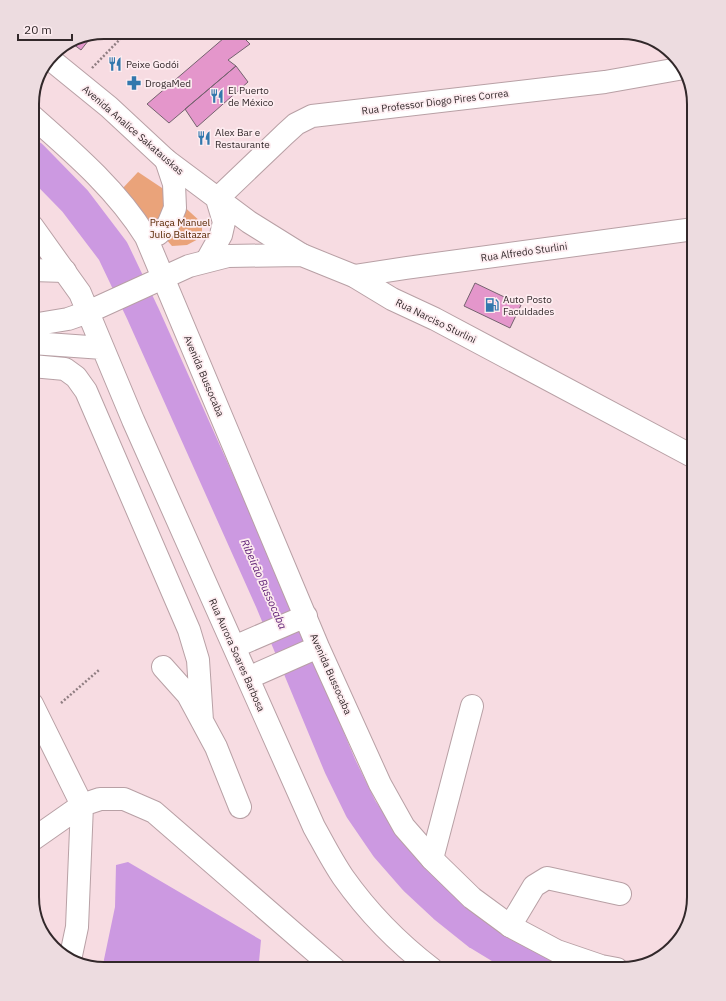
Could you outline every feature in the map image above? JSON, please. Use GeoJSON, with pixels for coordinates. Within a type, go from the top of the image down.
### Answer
{"type":"FeatureCollection","features":[{"type":"Feature","properties":{"kind":"main road","name":"Avenida Analice Sakatauskas"},"geometry":{"type":"LineString","coordinates":[[54,63],[108,107],[166,160],[249,222],[302,254]]}},
{"type":"Feature","properties":{"kind":"main road","name":"Rua Professor Diogo Pires Correa"},"geometry":{"type":"LineString","coordinates":[[217,199],[284,134],[296,124],[312,116],[605,82],[677,69]]}},
{"type":"Feature","properties":{"kind":"main road","name":"Avenida Bussocaba"},"geometry":{"type":"LineString","coordinates":[[39,122],[87,165],[134,218],[146,237],[159,279],[314,649],[380,784],[404,827],[432,859],[472,898],[510,926],[557,951],[589,962]]}},
{"type":"Feature","properties":{"kind":"main road"},"geometry":{"type":"LineString","coordinates":[[146,237],[158,234],[168,225],[175,208],[174,184],[166,160]]}},
{"type":"Feature","properties":{"kind":"main road"},"geometry":{"type":"LineString","coordinates":[[207,260],[221,234],[224,222],[217,199]]}},
{"type":"Feature","properties":{"kind":"main road","name":"Rua Alfredo Sturlini"},"geometry":{"type":"LineString","coordinates":[[354,276],[406,268],[687,234]]}},
{"type":"Feature","properties":{"kind":"main road","name":"Rua Aurora Soares Barbosa"},"geometry":{"type":"LineString","coordinates":[[39,236],[80,293],[139,434],[243,644],[254,676],[314,827],[342,876],[357,895],[388,931],[423,962]]}},
{"type":"Feature","properties":{"kind":"main road","name":"Rua Narciso Sturlini"},"geometry":{"type":"LineString","coordinates":[[39,324],[68,319],[88,312],[159,279],[207,260],[228,256],[302,254],[354,276],[392,299],[435,319],[687,453]]}},
{"type":"Feature","properties":{"kind":"main road"},"geometry":{"type":"LineString","coordinates":[[39,270],[65,271]]}},
{"type":"Feature","properties":{"kind":"main road"},"geometry":{"type":"LineString","coordinates":[[39,343],[103,348]]}},
{"type":"Feature","properties":{"kind":"main road"},"geometry":{"type":"LineString","coordinates":[[39,367],[65,369],[76,377],[86,391],[189,630],[198,660],[202,721]]}},
{"type":"Feature","properties":{"kind":"main road"},"geometry":{"type":"LineString","coordinates":[[243,644],[301,618]]}},
{"type":"Feature","properties":{"kind":"main road"},"geometry":{"type":"LineString","coordinates":[[254,676],[314,649]]}},
{"type":"Feature","properties":{"kind":"main road"},"geometry":{"type":"LineString","coordinates":[[163,667],[188,695],[216,747],[240,807]]}},
{"type":"Feature","properties":{"kind":"main road"},"geometry":{"type":"LineString","coordinates":[[432,859],[472,706]]}},
{"type":"Feature","properties":{"kind":"main road"},"geometry":{"type":"LineString","coordinates":[[39,718],[82,805],[77,927],[71,953]]}},
{"type":"Feature","properties":{"kind":"main road"},"geometry":{"type":"LineString","coordinates":[[39,835],[82,805],[100,799],[124,799],[154,812],[327,962]]}},
{"type":"Feature","properties":{"kind":"main road"},"geometry":{"type":"LineString","coordinates":[[510,926],[534,886],[547,878],[620,894]]}},
{"type":"Feature","properties":{"kind":"path"},"geometry":{"type":"LineString","coordinates":[[78,83],[120,39]]}},
{"type":"Feature","properties":{"kind":"path"},"geometry":{"type":"LineString","coordinates":[[61,703],[99,670]]}},
{"type":"Feature","properties":{"kind":"green space","name":"Praça Manuel Julio Baltazar"},"geometry":{"type":"Polygon","coordinates":[[[138,172],[168,192],[202,223],[202,237],[187,245],[172,246],[122,189],[138,172]]]}},
{"type":"Feature","properties":{"kind":"shaded area"},"geometry":{"type":"Polygon","coordinates":[[[128,862],[261,940],[259,962],[103,962],[115,907],[116,865],[128,862]]]}},
{"type":"Feature","properties":{"kind":"building"},"geometry":{"type":"Polygon","coordinates":[[[223,39],[245,39],[250,44],[228,60],[236,66],[169,123],[147,104],[223,39]]]}},
{"type":"Feature","properties":{"kind":"building"},"geometry":{"type":"Polygon","coordinates":[[[88,41],[81,50],[76,46],[88,41]]]}},
{"type":"Feature","properties":{"kind":"building","name":"El Puerto de México"},"geometry":{"type":"Polygon","coordinates":[[[236,66],[248,82],[197,127],[185,109],[236,66]]]}},
{"type":"Feature","properties":{"kind":"building","name":"Auto Posto Faculdades"},"geometry":{"type":"Polygon","coordinates":[[[475,283],[521,305],[510,328],[464,306],[475,283]]]}},
{"type":"Feature","properties":{"kind":"waterway","name":"Ribeirão Bussocaba"},"geometry":{"type":"LineString","coordinates":[[39,164],[75,201],[113,251],[143,314],[271,600],[340,766],[361,809],[387,847],[415,879],[444,906],[479,934],[526,962]]}},
{"type":"Feature","properties":{"kind":"place","name":"Peixe Godói"},"geometry":{"type":"Point","coordinates":[115,64]}},
{"type":"Feature","properties":{"kind":"place","name":"DrogaMed"},"geometry":{"type":"Point","coordinates":[134,83]}},
{"type":"Feature","properties":{"kind":"place","name":"El Puerto de México"},"geometry":{"type":"Point","coordinates":[217,96]}},
{"type":"Feature","properties":{"kind":"place","name":"Alex Bar e Restaurante"},"geometry":{"type":"Point","coordinates":[204,138]}},
{"type":"Feature","properties":{"kind":"place","name":"Auto Posto Faculdades"},"geometry":{"type":"Point","coordinates":[492,305]}}]}
